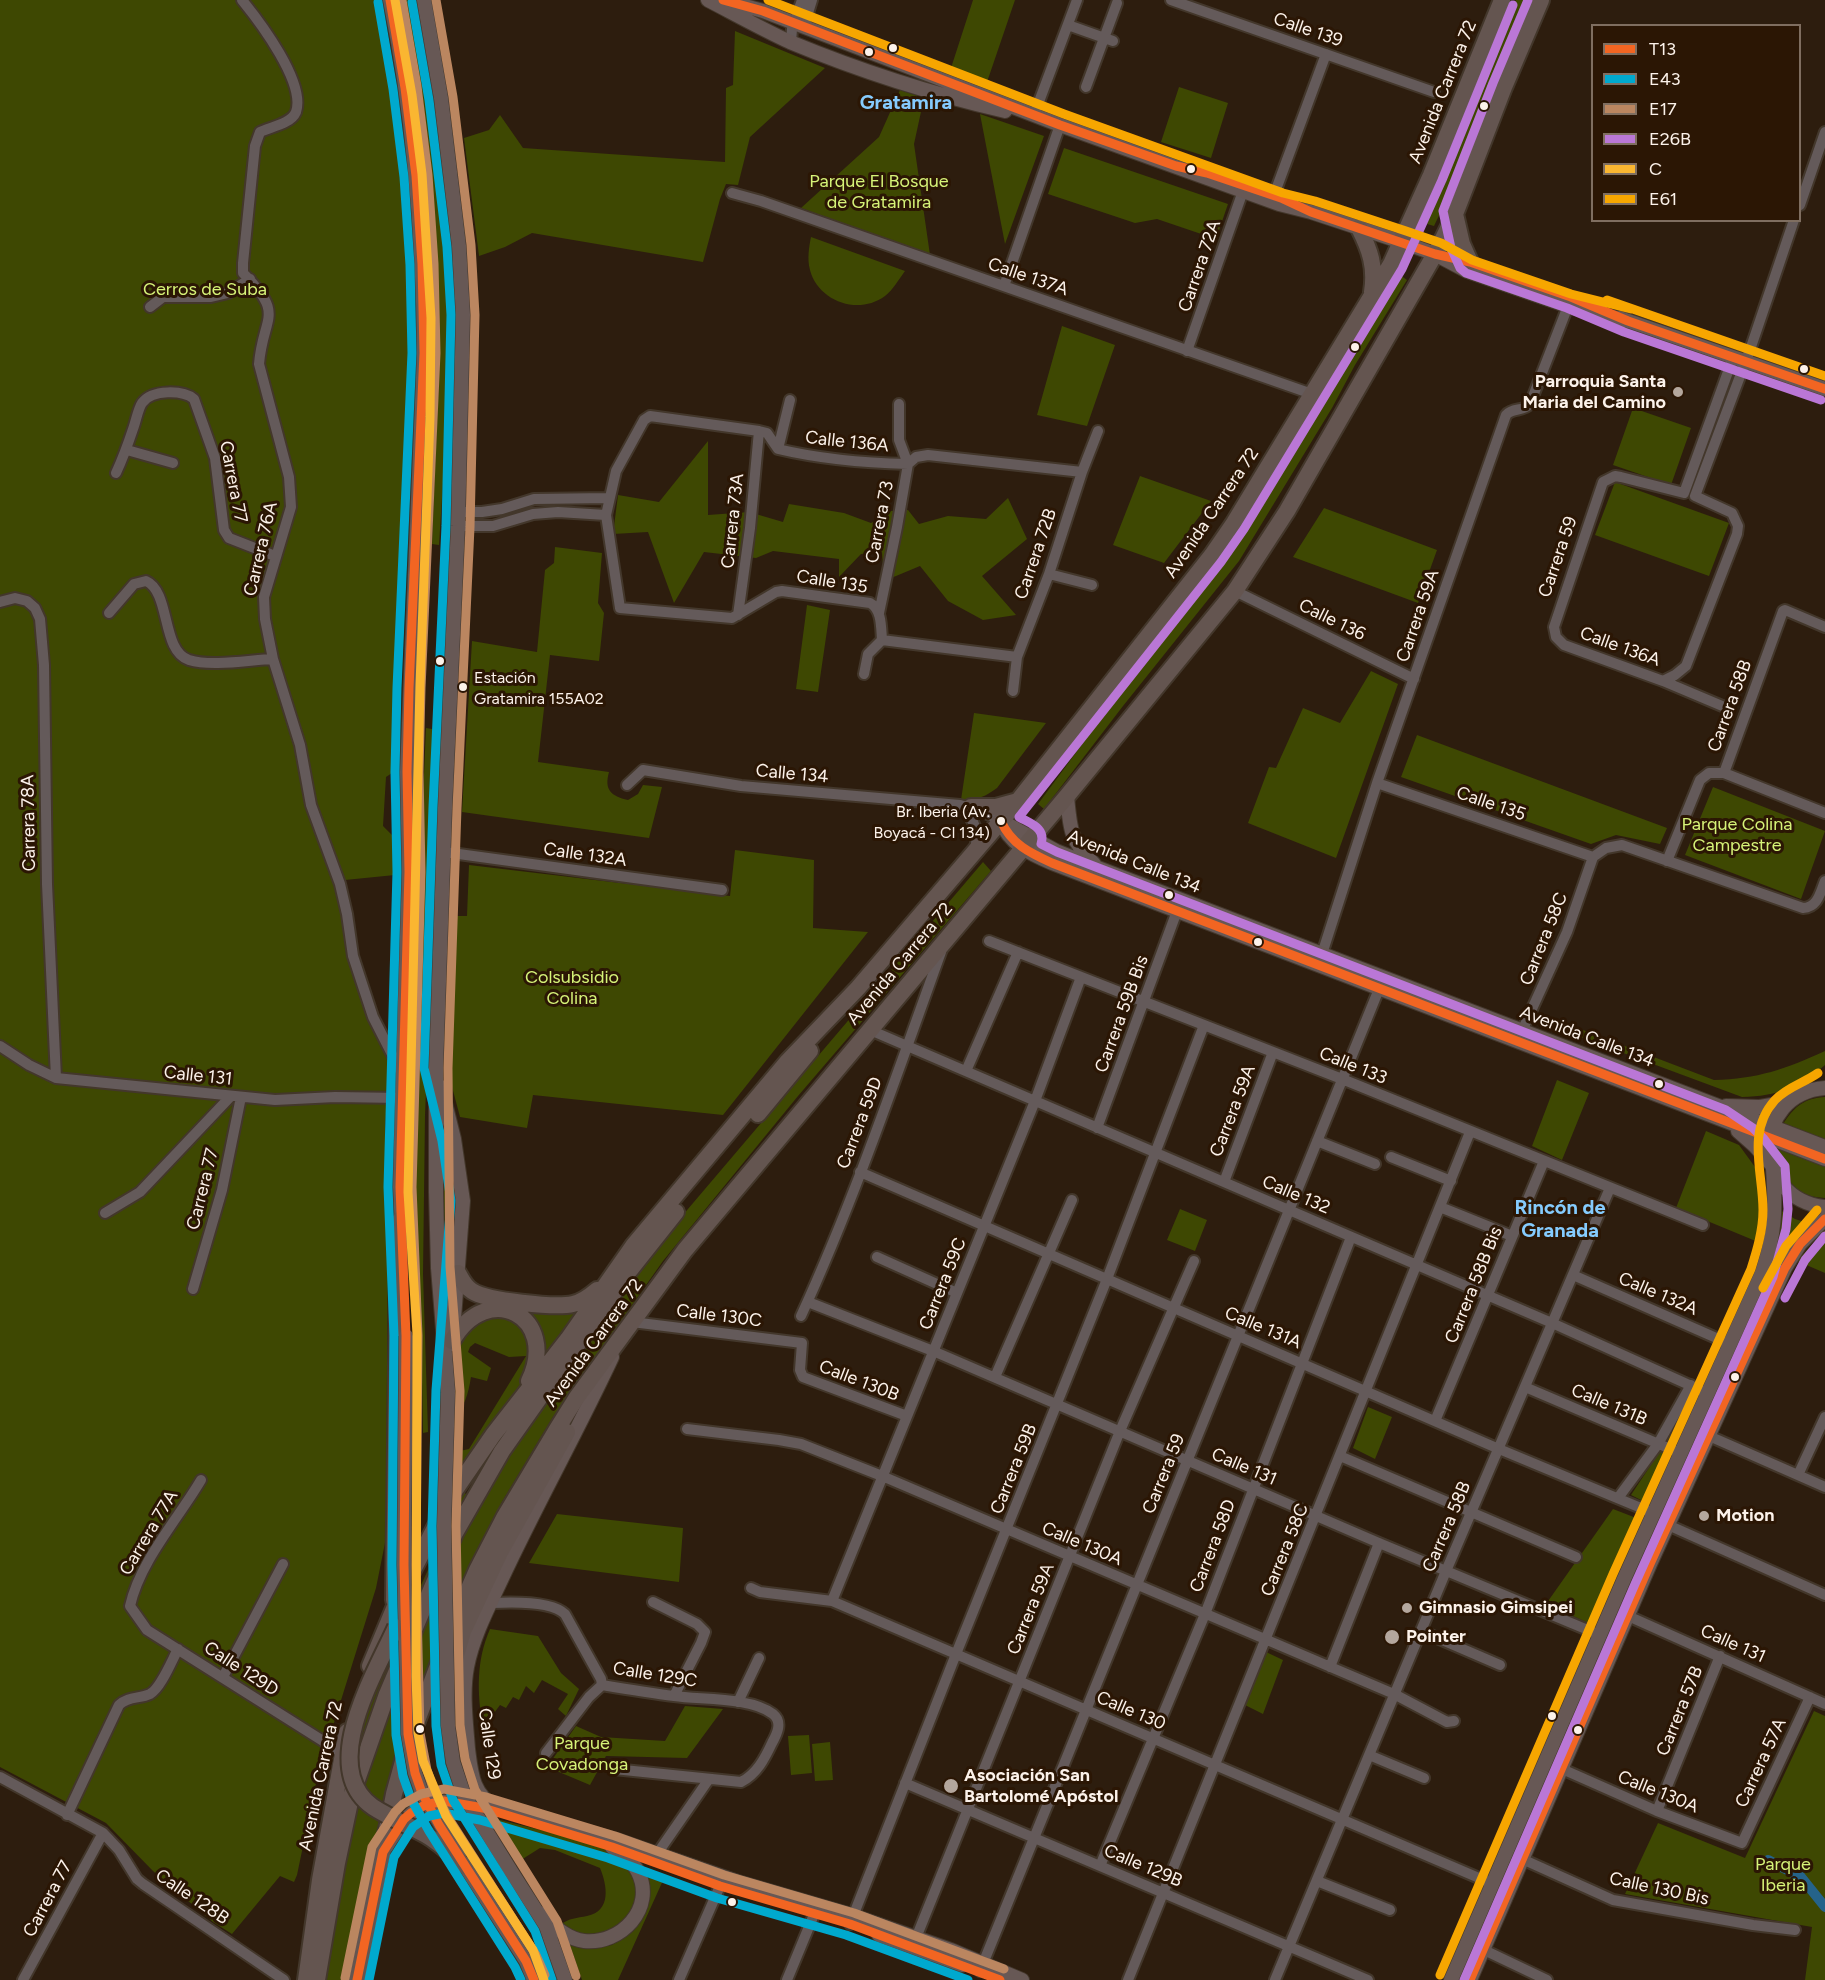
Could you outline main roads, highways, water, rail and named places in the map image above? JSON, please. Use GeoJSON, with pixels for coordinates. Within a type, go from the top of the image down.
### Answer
{"type":"FeatureCollection","features":[{"type":"Feature","properties":{"kind":"highway","name":"Avenida Carrera 72"},"geometry":{"type":"LineString","coordinates":[[306,1980],[314,1913],[350,1717],[430,1534],[463,1477],[568,1339],[642,1234],[788,1061],[858,988],[1018,801],[1212,555],[1234,523],[1371,298],[1402,242],[1502,0]]}},
{"type":"Feature","properties":{"kind":"highway","name":"Avenida Carrera 72"},"geometry":{"type":"LineString","coordinates":[[357,1980],[394,1794],[407,1746],[477,1570],[505,1516],[557,1429],[688,1246],[1067,796],[1235,591],[1287,511],[1435,254],[1455,214],[1504,87],[1541,0]]}},
{"type":"Feature","properties":{"kind":"highway"},"geometry":{"type":"LineString","coordinates":[[1455,214],[1462,244],[1470,262]]}},
{"type":"Feature","properties":{"kind":"highway"},"geometry":{"type":"LineString","coordinates":[[1359,228],[1371,252],[1373,264],[1371,298]]}},
{"type":"Feature","properties":{"kind":"highway"},"geometry":{"type":"LineString","coordinates":[[965,806],[996,807],[1018,801]]}},
{"type":"Feature","properties":{"kind":"highway","name":"Avenida Carrera 72"},"geometry":{"type":"LineString","coordinates":[[317,1980],[344,1827],[365,1752],[455,1533],[502,1451],[630,1270],[798,1067],[858,988]]}},
{"type":"Feature","properties":{"kind":"highway"},"geometry":{"type":"LineString","coordinates":[[401,1219],[394,1620],[354,1726],[349,1749],[349,1768],[360,1794],[371,1805],[397,1821],[427,1835],[465,1866]]}},
{"type":"Feature","properties":{"kind":"highway"},"geometry":{"type":"LineString","coordinates":[[458,1273],[465,1286],[481,1296],[560,1305],[570,1305],[585,1299],[610,1277]]}},
{"type":"Feature","properties":{"kind":"highway"},"geometry":{"type":"LineString","coordinates":[[452,1341],[467,1320],[487,1310],[504,1310],[522,1318],[533,1332],[538,1350],[537,1362],[532,1375],[517,1404]]}},
{"type":"Feature","properties":{"kind":"highway"},"geometry":{"type":"LineString","coordinates":[[446,1693],[454,1657],[463,1631],[500,1552],[621,1338]]}},
{"type":"Feature","properties":{"kind":"main road"},"geometry":{"type":"LineString","coordinates":[[390,0],[416,174],[424,321],[407,772],[409,872],[402,1074],[401,1219],[406,1336],[404,1565],[408,1734],[415,1773],[422,1793],[525,1961],[534,1980]]}},
{"type":"Feature","properties":{"kind":"main road"},"geometry":{"type":"LineString","coordinates":[[424,0],[441,98],[459,246],[463,315],[458,526],[436,1068],[435,1192],[448,1392]]}},
{"type":"Feature","properties":{"kind":"main road"},"geometry":{"type":"LineString","coordinates":[[708,0],[795,30],[862,48],[1060,125],[1279,204],[1311,212],[1435,254],[1470,262],[1571,297],[1628,321],[1825,389]]}},
{"type":"Feature","properties":{"kind":"main road"},"geometry":{"type":"LineString","coordinates":[[714,0],[795,30]]}},
{"type":"Feature","properties":{"kind":"main road"},"geometry":{"type":"LineString","coordinates":[[723,0],[763,11],[855,67],[917,88],[1060,125]]}},
{"type":"Feature","properties":{"kind":"main road"},"geometry":{"type":"LineString","coordinates":[[855,67],[854,56],[862,48]]}},
{"type":"Feature","properties":{"kind":"main road"},"geometry":{"type":"LineString","coordinates":[[1176,166],[1207,173],[1274,195],[1311,212]]}},
{"type":"Feature","properties":{"kind":"main road"},"geometry":{"type":"LineString","coordinates":[[1435,254],[1467,271],[1568,306],[1628,321]]}},
{"type":"Feature","properties":{"kind":"main road"},"geometry":{"type":"LineString","coordinates":[[1067,796],[1071,832],[1080,850],[1098,868]]}},
{"type":"Feature","properties":{"kind":"main road","name":"Avenida Calle 134"},"geometry":{"type":"LineString","coordinates":[[1001,821],[1009,837],[1056,851],[1710,1104],[1825,1159]]}},
{"type":"Feature","properties":{"kind":"main road","name":"Avenida Calle 134"},"geometry":{"type":"LineString","coordinates":[[1027,843],[1052,863],[1721,1120],[1825,1147]]}},
{"type":"Feature","properties":{"kind":"main road"},"geometry":{"type":"LineString","coordinates":[[436,1068],[454,1139],[463,1188],[463,1213],[448,1392],[444,1526],[446,1693],[451,1744],[464,1795],[538,1912],[553,1942],[565,1980]]}},
{"type":"Feature","properties":{"kind":"main road"},"geometry":{"type":"LineString","coordinates":[[1451,1980],[1653,1513],[1762,1273],[1769,1251],[1776,1208],[1771,1134],[1779,1113],[1789,1102],[1823,1087]]}},
{"type":"Feature","properties":{"kind":"main road"},"geometry":{"type":"LineString","coordinates":[[1710,1104],[1760,1107],[1789,1102]]}},
{"type":"Feature","properties":{"kind":"main road"},"geometry":{"type":"LineString","coordinates":[[1721,1120],[1745,1136],[1772,1167],[1780,1183],[1792,1195],[1807,1203],[1825,1207]]}},
{"type":"Feature","properties":{"kind":"main road"},"geometry":{"type":"LineString","coordinates":[[1470,1980],[1668,1525],[1785,1268],[1800,1244],[1825,1219]]}},
{"type":"Feature","properties":{"kind":"main road","name":"Calle 129"},"geometry":{"type":"LineString","coordinates":[[621,1338],[583,1419],[532,1514],[474,1643],[465,1676],[469,1760],[476,1788],[490,1804],[620,1841],[817,1910]]}},
{"type":"Feature","properties":{"kind":"main road"},"geometry":{"type":"LineString","coordinates":[[444,1801],[457,1796],[465,1788],[469,1760]]}},
{"type":"Feature","properties":{"kind":"main road","name":"Calle 129"},"geometry":{"type":"LineString","coordinates":[[383,1852],[404,1820],[425,1805],[444,1801],[483,1808],[612,1847],[720,1886],[916,1938],[981,1967],[999,1980]]}},
{"type":"Feature","properties":{"kind":"main road"},"geometry":{"type":"LineString","coordinates":[[538,1912],[566,1935],[583,1941],[606,1941],[622,1933],[631,1924],[639,1909],[642,1897],[641,1879],[632,1862],[612,1847]]}},
{"type":"Feature","properties":{"kind":"main road","name":"Calle 129"},"geometry":{"type":"LineString","coordinates":[[852,1920],[1022,1980]]}},
{"type":"Feature","properties":{"kind":"waterway"},"geometry":{"type":"LineString","coordinates":[[1768,1860],[1801,1877],[1825,1907]]}},
{"type":"Feature","properties":{"kind":"place","name":"Parroquia Santa Maria del Camino"},"geometry":{"type":"Point","coordinates":[1678,392]}},
{"type":"Feature","properties":{"kind":"place","name":"Estación Gratamira 155A02"},"geometry":{"type":"Point","coordinates":[463,687]}},
{"type":"Feature","properties":{"kind":"place","name":"Br. Iberia (Av. Boyacá - Cl 134)"},"geometry":{"type":"Point","coordinates":[1001,821]}},
{"type":"Feature","properties":{"kind":"place","name":"Motion"},"geometry":{"type":"Point","coordinates":[1704,1516]}},
{"type":"Feature","properties":{"kind":"place","name":"Gimnasio Gimsipei"},"geometry":{"type":"Point","coordinates":[1407,1608]}},
{"type":"Feature","properties":{"kind":"place","name":"Pointer"},"geometry":{"type":"Point","coordinates":[1392,1637]}},
{"type":"Feature","properties":{"kind":"place","name":"Asociación San Bartolomé Apóstol"},"geometry":{"type":"Point","coordinates":[951,1786]}},
{"type":"Feature","properties":{"kind":"district","name":"Gratamira"},"geometry":{"type":"Point","coordinates":[906,103]}},
{"type":"Feature","properties":{"kind":"district","name":"Rincón de Granada"},"geometry":{"type":"Point","coordinates":[1560,1220]}},
{"type":"Feature","properties":{"kind":"park label","name":"Parque El Bosque de Gratamira"},"geometry":{"type":"Point","coordinates":[879,192]}},
{"type":"Feature","properties":{"kind":"park label","name":"Cerros de Suba"},"geometry":{"type":"Point","coordinates":[205,290]}},
{"type":"Feature","properties":{"kind":"park label","name":"Parque Colina Campestre"},"geometry":{"type":"Point","coordinates":[1737,835]}},
{"type":"Feature","properties":{"kind":"park label","name":"Colsubsidio Colina"},"geometry":{"type":"Point","coordinates":[572,988]}},
{"type":"Feature","properties":{"kind":"park label","name":"Parque Covadonga"},"geometry":{"type":"Point","coordinates":[582,1754]}},
{"type":"Feature","properties":{"kind":"park label","name":"Parque Iberia"},"geometry":{"type":"Point","coordinates":[1783,1875]}}]}
